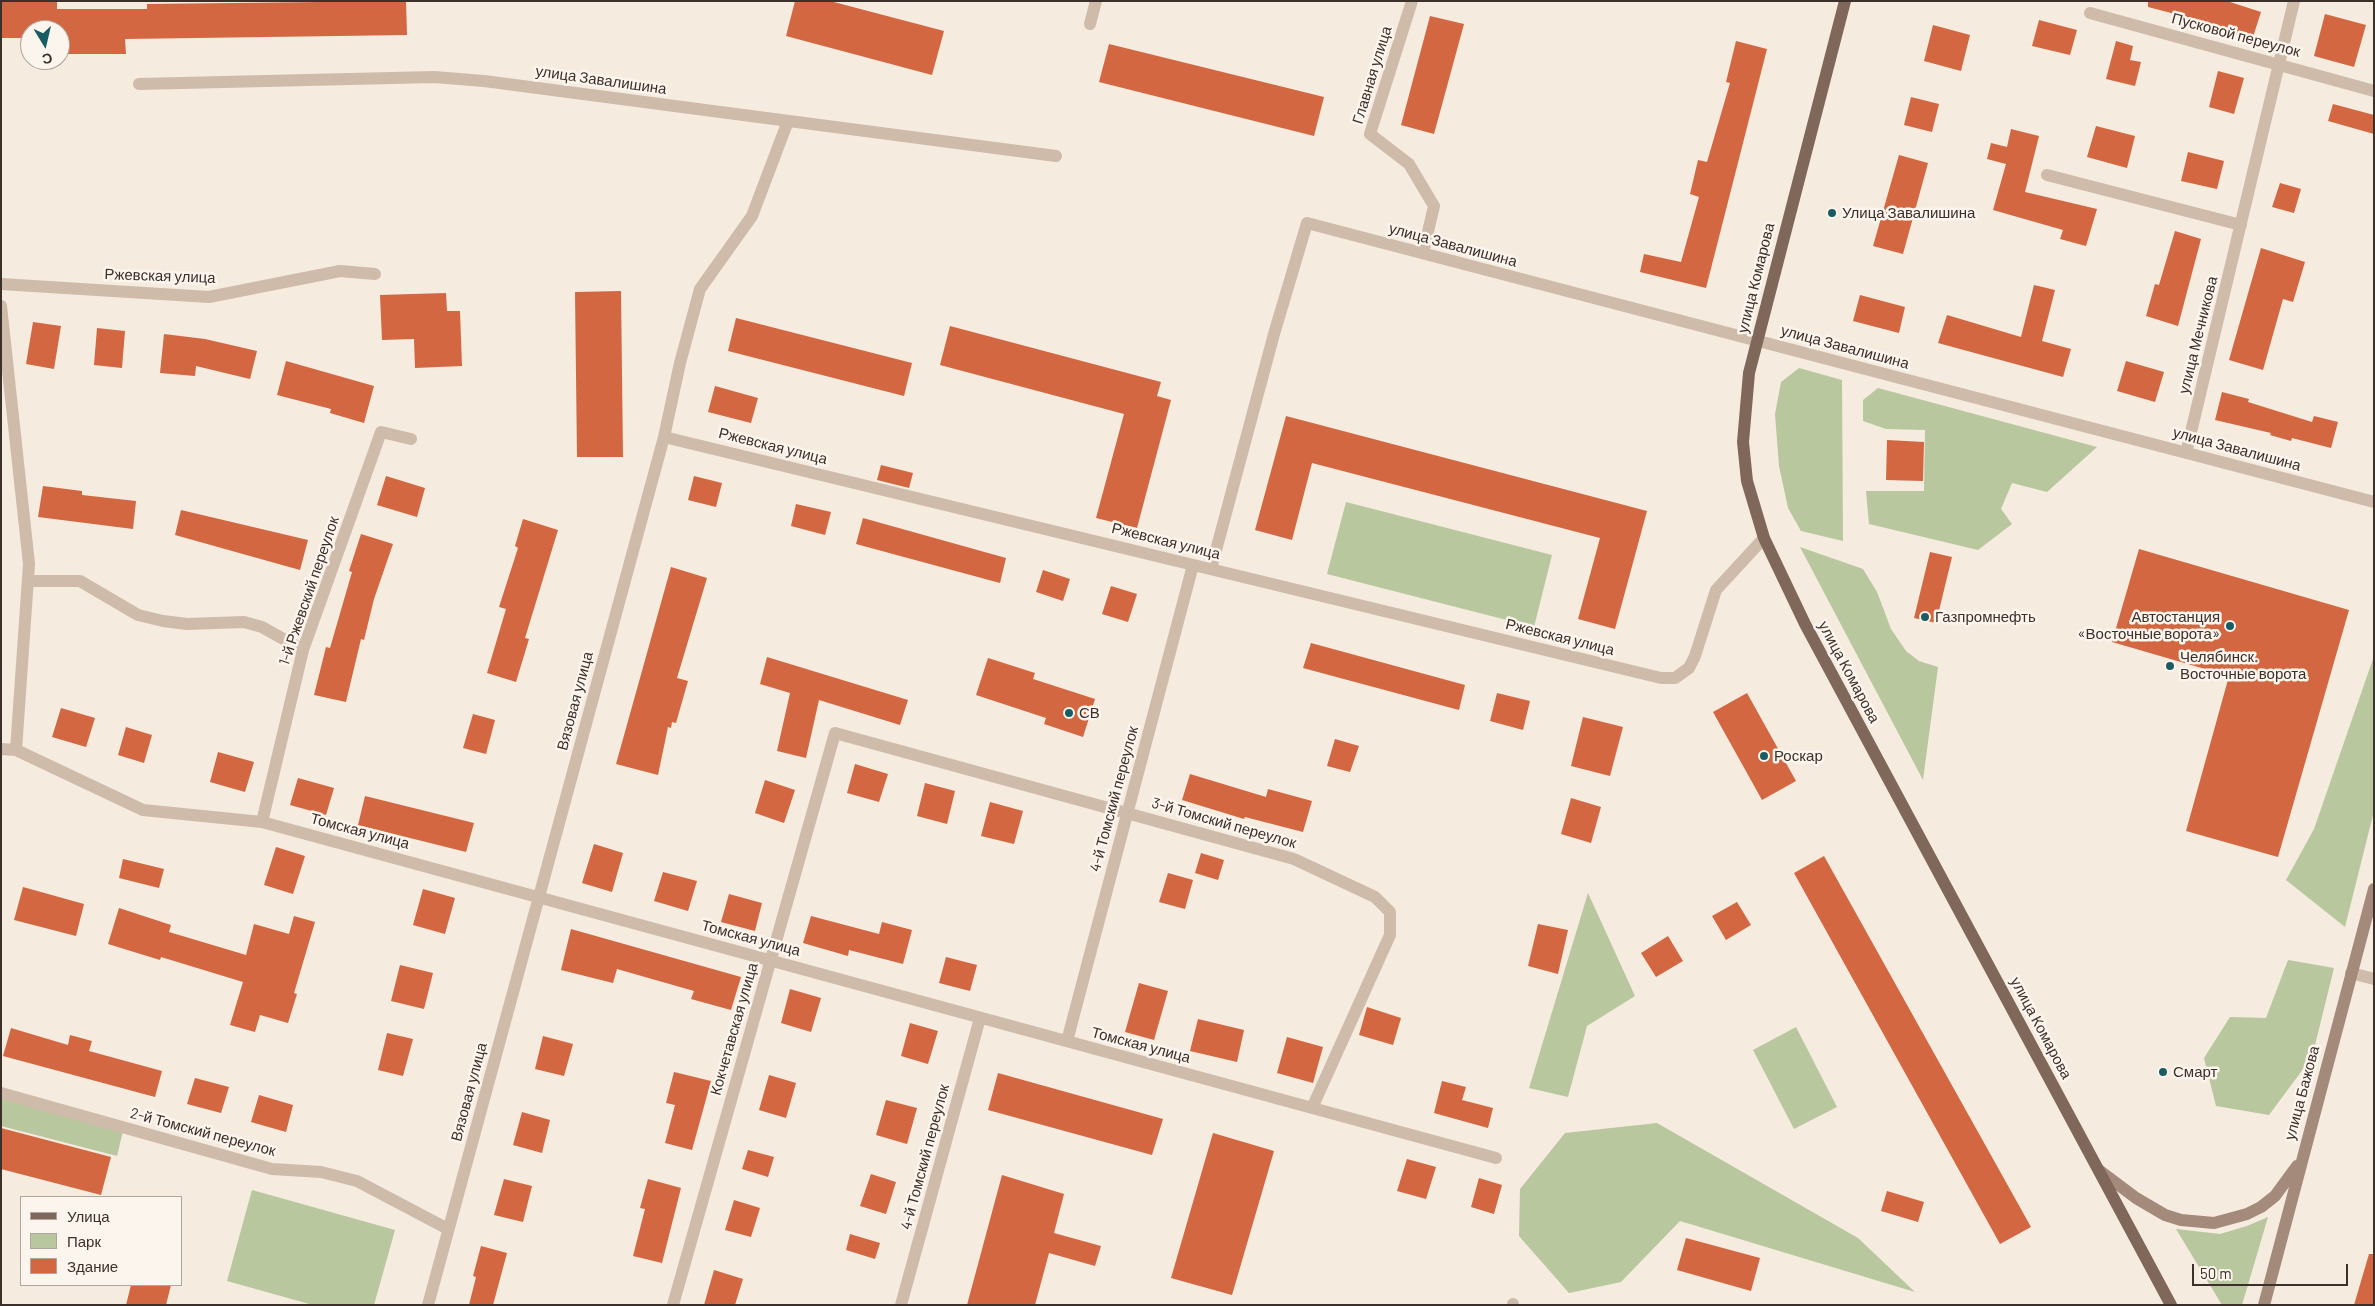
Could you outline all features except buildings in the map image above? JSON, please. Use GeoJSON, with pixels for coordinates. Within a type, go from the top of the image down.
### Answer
{"type":"FeatureCollection","features":[{"type":"Feature","properties":{"kind":"main road","name":"улица Комарова"},"geometry":{"type":"LineString","coordinates":[[1845,1],[1756,341],[1746,394],[1743,442],[1747,481],[1764,538],[1810,632],[2171,1305]]}},
{"type":"Feature","properties":{"kind":"main road","name":"улица Бажова"},"geometry":{"type":"LineString","coordinates":[[2264,1305],[2374,889]]}},
{"type":"Feature","properties":{"kind":"main road"},"geometry":{"type":"LineString","coordinates":[[2100,1171],[2136,1198],[2165,1215],[2181,1220],[2214,1222],[2247,1214],[2261,1207],[2275,1196],[2302,1158]]}},
{"type":"Feature","properties":{"kind":"street"},"geometry":{"type":"LineString","coordinates":[[1090,24],[1096,1]]}},
{"type":"Feature","properties":{"kind":"street","name":"Главная улица"},"geometry":{"type":"LineString","coordinates":[[1412,1],[1370,134],[1409,164],[1434,206],[1423,253]]}},
{"type":"Feature","properties":{"kind":"street","name":"улица Мечникова"},"geometry":{"type":"LineString","coordinates":[[2186,453],[2294,1]]}},
{"type":"Feature","properties":{"kind":"street","name":"Пусковой переулок"},"geometry":{"type":"LineString","coordinates":[[2090,13],[2279,63],[2374,91]]}},
{"type":"Feature","properties":{"kind":"street","name":"улица Завалишина"},"geometry":{"type":"LineString","coordinates":[[139,84],[434,77],[484,81],[1056,156]]}},
{"type":"Feature","properties":{"kind":"street","name":"Вязовая улица"},"geometry":{"type":"LineString","coordinates":[[428,1305],[664,437],[680,362],[700,289],[752,216],[788,121]]}},
{"type":"Feature","properties":{"kind":"street"},"geometry":{"type":"LineString","coordinates":[[2047,175],[2241,225]]}},
{"type":"Feature","properties":{"kind":"street","name":"улица Завалишина"},"geometry":{"type":"LineString","coordinates":[[1211,569],[1274,334],[1307,223],[2374,502]]}},
{"type":"Feature","properties":{"kind":"street","name":"Ржевская улица"},"geometry":{"type":"LineString","coordinates":[[1,284],[209,296],[340,271],[374,274]]}},
{"type":"Feature","properties":{"kind":"street"},"geometry":{"type":"LineString","coordinates":[[1,306],[29,564],[16,750]]}},
{"type":"Feature","properties":{"kind":"street","name":"1-й Ржевский переулок"},"geometry":{"type":"LineString","coordinates":[[262,822],[304,650],[382,432],[411,439]]}},
{"type":"Feature","properties":{"kind":"street","name":"Ржевская улица"},"geometry":{"type":"LineString","coordinates":[[664,437],[1661,678],[1675,678],[1689,668],[1701,639],[1716,590],[1764,538]]}},
{"type":"Feature","properties":{"kind":"street","name":"4-й Томский переулок"},"geometry":{"type":"LineString","coordinates":[[1067,1041],[1193,565]]}},
{"type":"Feature","properties":{"kind":"street"},"geometry":{"type":"LineString","coordinates":[[28,580],[80,581],[138,615],[163,621],[186,624],[244,622],[262,627],[304,650]]}},
{"type":"Feature","properties":{"kind":"street","name":"3-й Томский переулок"},"geometry":{"type":"LineString","coordinates":[[834,733],[1294,859],[1375,898],[1390,912],[1390,935],[1312,1108]]}},
{"type":"Feature","properties":{"kind":"street","name":"Кокчетавская улица"},"geometry":{"type":"LineString","coordinates":[[673,1305],[834,733]]}},
{"type":"Feature","properties":{"kind":"street","name":"Томская улица"},"geometry":{"type":"LineString","coordinates":[[1,749],[16,750],[144,810],[262,822],[1496,1158]]}},
{"type":"Feature","properties":{"kind":"street"},"geometry":{"type":"LineString","coordinates":[[2351,973],[2374,979]]}},
{"type":"Feature","properties":{"kind":"street","name":"4-й Томский переулок"},"geometry":{"type":"LineString","coordinates":[[901,1305],[980,1018]]}},
{"type":"Feature","properties":{"kind":"street","name":"2-й Томский переулок"},"geometry":{"type":"LineString","coordinates":[[1,1093],[272,1169],[321,1172],[356,1181],[448,1229]]}},
{"type":"Feature","properties":{"kind":"green space"},"geometry":{"type":"Polygon","coordinates":[[[1799,368],[1842,380],[1843,541],[1801,531],[1788,508],[1779,466],[1775,414],[1781,382],[1799,368]]]}},
{"type":"Feature","properties":{"kind":"green space"},"geometry":{"type":"Polygon","coordinates":[[[1878,388],[2097,447],[2047,492],[2012,483],[2001,509],[2012,524],[1978,550],[1869,524],[1866,491],[1924,491],[1925,430],[1886,429],[1863,421],[1863,400],[1878,388]]]}},
{"type":"Feature","properties":{"kind":"green space"},"geometry":{"type":"Polygon","coordinates":[[[1346,502],[1552,555],[1534,627],[1327,574],[1346,502]]]}},
{"type":"Feature","properties":{"kind":"green space"},"geometry":{"type":"Polygon","coordinates":[[[1800,547],[1863,569],[1877,592],[1891,629],[1906,651],[1919,661],[1938,667],[1923,780],[1800,547]]]}},
{"type":"Feature","properties":{"kind":"green space"},"geometry":{"type":"Polygon","coordinates":[[[2374,656],[2374,811],[2345,927],[2286,880],[2314,829],[2374,656]]]}},
{"type":"Feature","properties":{"kind":"green space"},"geometry":{"type":"Polygon","coordinates":[[[1588,893],[1635,996],[1587,1026],[1568,1097],[1529,1088],[1588,893]]]}},
{"type":"Feature","properties":{"kind":"green space"},"geometry":{"type":"Polygon","coordinates":[[[2288,960],[2334,968],[2312,1057],[2269,1115],[2216,1106],[2204,1058],[2230,1017],[2266,1018],[2288,960]]]}},
{"type":"Feature","properties":{"kind":"green space"},"geometry":{"type":"Polygon","coordinates":[[[1796,1027],[1837,1107],[1794,1129],[1753,1050],[1796,1027]]]}},
{"type":"Feature","properties":{"kind":"green space"},"geometry":{"type":"Polygon","coordinates":[[[1,1098],[123,1131],[117,1156],[1,1126],[1,1098]]]}},
{"type":"Feature","properties":{"kind":"green space"},"geometry":{"type":"Polygon","coordinates":[[[1657,1123],[1858,1238],[1915,1292],[1680,1221],[1621,1282],[1569,1293],[1519,1236],[1520,1189],[1565,1133],[1657,1123]]]}},
{"type":"Feature","properties":{"kind":"green space"},"geometry":{"type":"Polygon","coordinates":[[[252,1190],[395,1230],[374,1305],[313,1305],[227,1281],[252,1190]]]}},
{"type":"Feature","properties":{"kind":"green space"},"geometry":{"type":"Polygon","coordinates":[[[2268,1217],[2242,1305],[2222,1305],[2176,1229],[2220,1234],[2268,1217]]]}},
{"type":"Feature","properties":{"kind":"place","name":"Улица Завалишина"},"geometry":{"type":"Point","coordinates":[1832,213]}},
{"type":"Feature","properties":{"kind":"place","name":"Газпромнефть"},"geometry":{"type":"Point","coordinates":[1925,617]}},
{"type":"Feature","properties":{"kind":"place","name":"Автостанция «Восточные ворота»"},"geometry":{"type":"Point","coordinates":[2230,626]}},
{"type":"Feature","properties":{"kind":"place","name":"Челябинск. Восточные ворота"},"geometry":{"type":"Point","coordinates":[2170,666]}},
{"type":"Feature","properties":{"kind":"place","name":"СВ"},"geometry":{"type":"Point","coordinates":[1069,713]}},
{"type":"Feature","properties":{"kind":"place","name":"Роскар"},"geometry":{"type":"Point","coordinates":[1764,756]}},
{"type":"Feature","properties":{"kind":"place","name":"Смарт"},"geometry":{"type":"Point","coordinates":[2163,1072]}}]}
